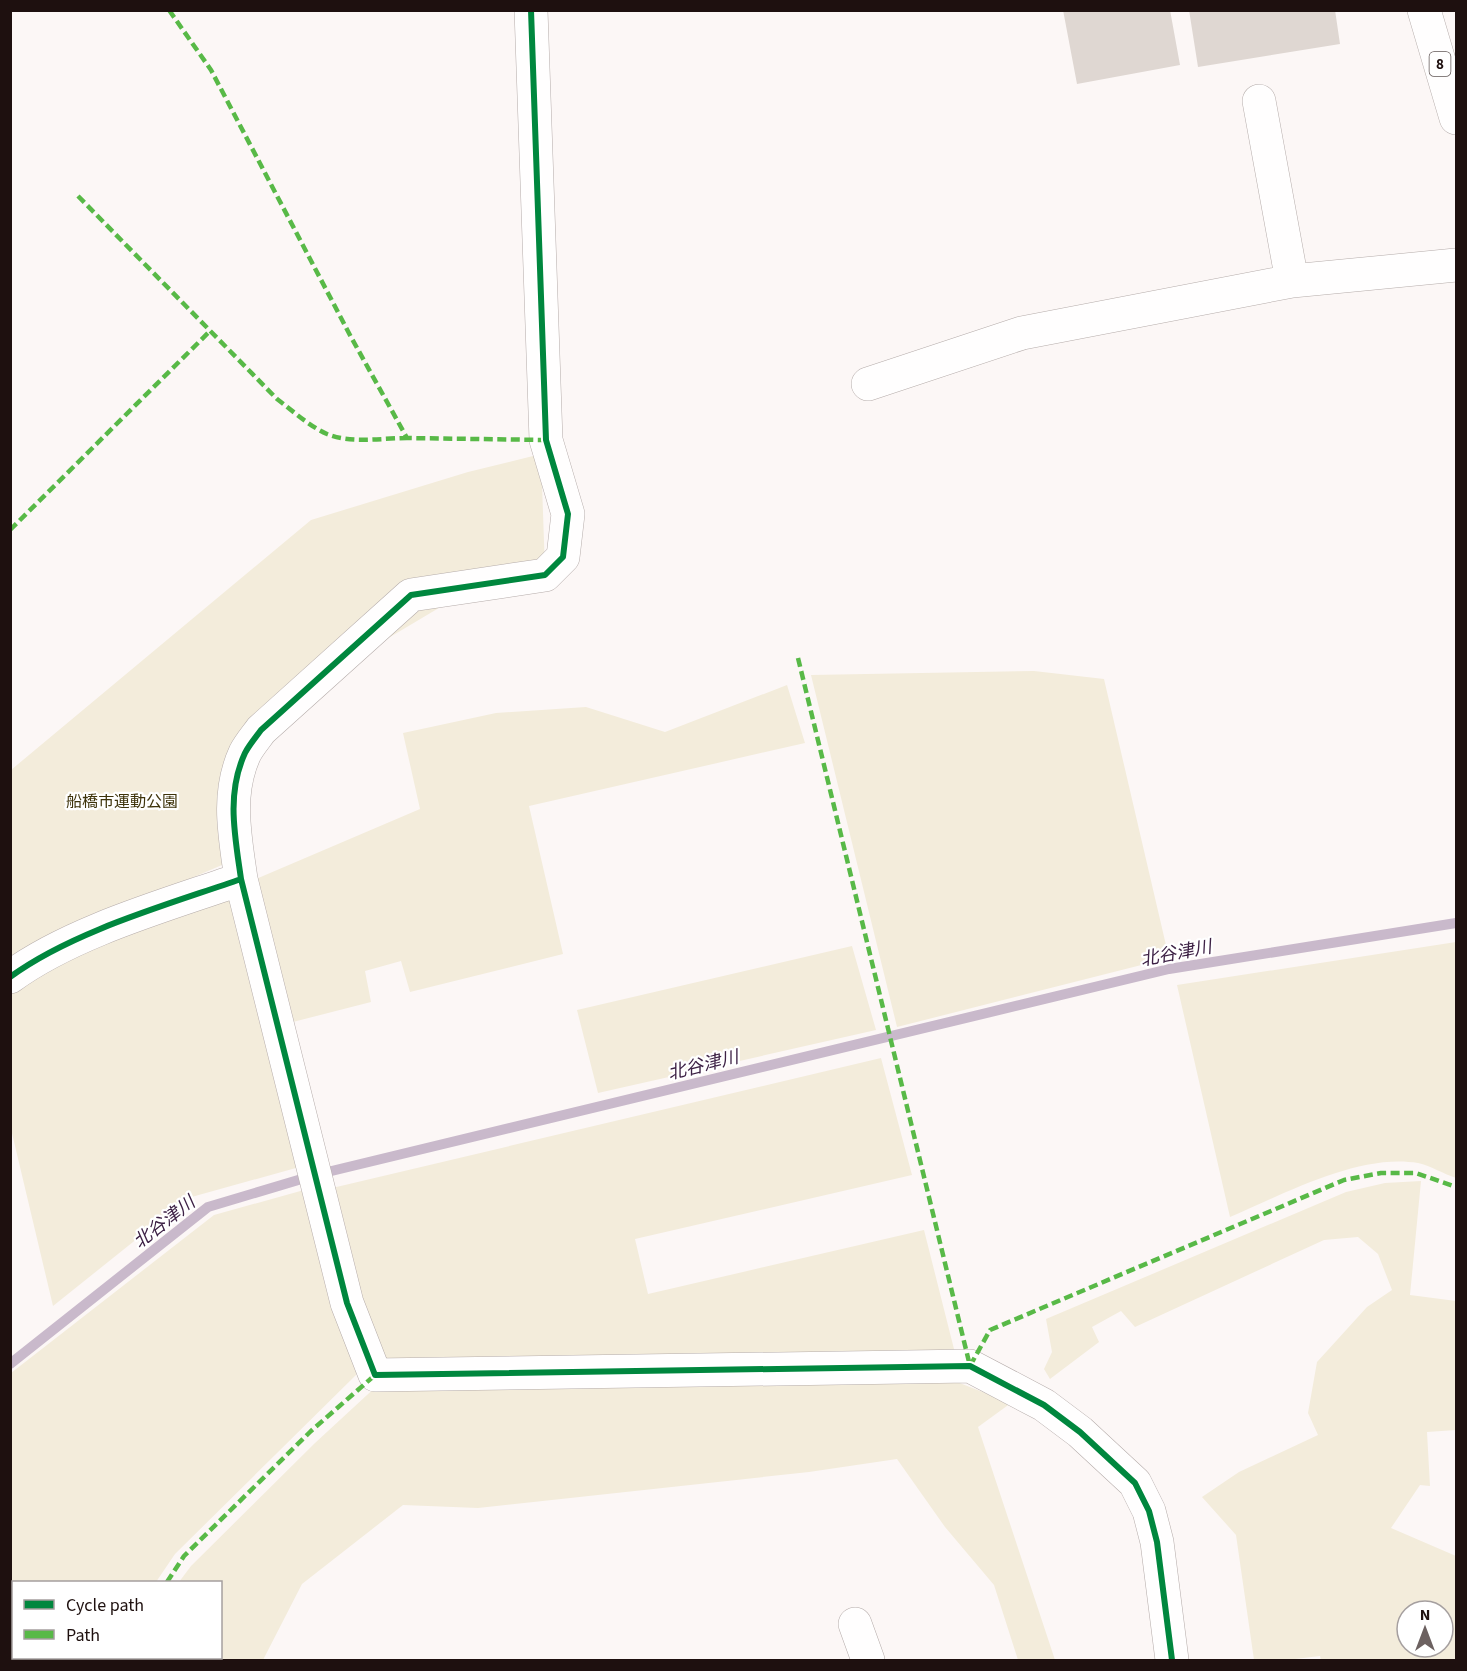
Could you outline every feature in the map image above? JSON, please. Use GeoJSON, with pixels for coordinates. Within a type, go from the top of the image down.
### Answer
{"type":"FeatureCollection","features":[{"type":"Feature","properties":{"kind":"street"},"geometry":{"type":"LineString","coordinates":[[531,10],[546,440],[568,514],[563,557],[545,575],[411,595],[261,730],[246,753],[235,787],[232,814],[241,879],[347,1303],[375,1375],[970,1366],[1044,1405],[1080,1432],[1135,1483],[1149,1511],[1157,1542],[1172,1660]]}},
{"type":"Feature","properties":{"kind":"street","name":"8"},"geometry":{"type":"LineString","coordinates":[[1429,12],[1456,118]]}},
{"type":"Feature","properties":{"kind":"street"},"geometry":{"type":"LineString","coordinates":[[1259,100],[1292,281]]}},
{"type":"Feature","properties":{"kind":"street"},"geometry":{"type":"LineString","coordinates":[[868,384],[1022,333],[1292,281],[1456,264]]}},
{"type":"Feature","properties":{"kind":"street"},"geometry":{"type":"LineString","coordinates":[[10,977],[66,945],[124,920],[241,879]]}},
{"type":"Feature","properties":{"kind":"street"},"geometry":{"type":"LineString","coordinates":[[855,1624],[868,1660]]}},
{"type":"Feature","properties":{"kind":"green space","name":"船橋市運動公園"},"geometry":{"type":"Polygon","coordinates":[[[541,454],[545,571],[464,593],[338,668],[219,799],[222,865],[180,883],[11,967],[11,770],[311,520],[468,472],[541,454]]]}},
{"type":"Feature","properties":{"kind":"green space"},"geometry":{"type":"Polygon","coordinates":[[[1034,671],[1104,679],[1169,958],[897,1027],[811,675],[1034,671]]]}},
{"type":"Feature","properties":{"kind":"green space"},"geometry":{"type":"Polygon","coordinates":[[[787,685],[805,743],[529,806],[563,954],[410,992],[401,961],[365,971],[371,1002],[289,1023],[256,879],[420,809],[403,733],[496,713],[586,707],[665,732],[787,685]]]}},
{"type":"Feature","properties":{"kind":"green space"},"geometry":{"type":"Polygon","coordinates":[[[225,893],[238,900],[303,1166],[188,1198],[53,1306],[11,1129],[10,991],[64,956],[225,893]]]}},
{"type":"Feature","properties":{"kind":"green space"},"geometry":{"type":"Polygon","coordinates":[[[1456,942],[1456,1178],[1418,1163],[1371,1164],[1298,1187],[1230,1217],[1177,985],[1456,942]]]}},
{"type":"Feature","properties":{"kind":"green space"},"geometry":{"type":"Polygon","coordinates":[[[852,946],[876,1030],[598,1093],[577,1010],[852,946]]]}},
{"type":"Feature","properties":{"kind":"green space"},"geometry":{"type":"Polygon","coordinates":[[[881,1058],[912,1175],[635,1239],[648,1294],[924,1230],[955,1353],[388,1364],[378,1358],[328,1189],[881,1058]]]}},
{"type":"Feature","properties":{"kind":"green space"},"geometry":{"type":"Polygon","coordinates":[[[1421,1181],[1410,1295],[1456,1301],[1456,1430],[1427,1432],[1430,1486],[1420,1485],[1391,1528],[1456,1556],[1456,1660],[1321,1660],[1320,1656],[1287,1660],[1254,1660],[1236,1535],[1202,1497],[1239,1472],[1318,1435],[1308,1413],[1317,1362],[1367,1307],[1392,1290],[1378,1254],[1358,1237],[1324,1240],[1135,1327],[1121,1311],[1092,1327],[1099,1342],[1050,1379],[1044,1369],[1052,1352],[1046,1319],[1346,1192],[1385,1183],[1421,1181]]]}},
{"type":"Feature","properties":{"kind":"green space"},"geometry":{"type":"Polygon","coordinates":[[[304,1190],[357,1361],[356,1375],[175,1554],[157,1581],[12,1581],[11,1634],[11,1373],[214,1215],[304,1190]]]}},
{"type":"Feature","properties":{"kind":"green space"},"geometry":{"type":"Polygon","coordinates":[[[957,1382],[1011,1403],[978,1427],[1055,1660],[1018,1660],[994,1585],[945,1527],[897,1459],[809,1472],[478,1508],[403,1505],[302,1584],[263,1660],[133,1660],[222,1659],[222,1581],[180,1581],[191,1566],[315,1443],[380,1383],[957,1382]]]}},
{"type":"Feature","properties":{"kind":"building"},"geometry":{"type":"Polygon","coordinates":[[[1063,10],[1170,10],[1180,65],[1077,84],[1063,10]]]}},
{"type":"Feature","properties":{"kind":"building"},"geometry":{"type":"Polygon","coordinates":[[[1189,10],[1335,10],[1340,44],[1198,67],[1189,10]]]}},
{"type":"Feature","properties":{"kind":"waterway","name":"北谷津川"},"geometry":{"type":"LineString","coordinates":[[10,1364],[208,1207],[315,1175],[1169,969],[1456,923]]}},
{"type":"Feature","properties":{"kind":"marked path"},"geometry":{"type":"LineString","coordinates":[[169,10],[211,70],[351,337],[407,438],[546,440]]}},
{"type":"Feature","properties":{"kind":"marked path"},"geometry":{"type":"LineString","coordinates":[[78,196],[277,399],[301,418],[320,431],[346,439],[407,438]]}},
{"type":"Feature","properties":{"kind":"marked path"},"geometry":{"type":"LineString","coordinates":[[10,530],[210,331]]}},
{"type":"Feature","properties":{"kind":"marked path"},"geometry":{"type":"LineString","coordinates":[[798,658],[970,1366],[990,1330],[1344,1180],[1381,1173],[1416,1173],[1456,1187]]}},
{"type":"Feature","properties":{"kind":"marked path"},"geometry":{"type":"LineString","coordinates":[[168,1581],[184,1556],[311,1431],[375,1375]]}},
{"type":"Feature","properties":{"kind":"cycle path"},"geometry":{"type":"LineString","coordinates":[[10,977],[62,946],[91,933],[152,909],[241,879],[234,815],[236,784],[245,753],[261,730],[411,595],[545,575],[563,557],[568,514],[546,440],[531,10]]}},
{"type":"Feature","properties":{"kind":"cycle path"},"geometry":{"type":"LineString","coordinates":[[241,879],[347,1303],[375,1375],[970,1366],[1044,1405],[1080,1432],[1135,1483],[1149,1511],[1157,1542],[1172,1660]]}}]}
